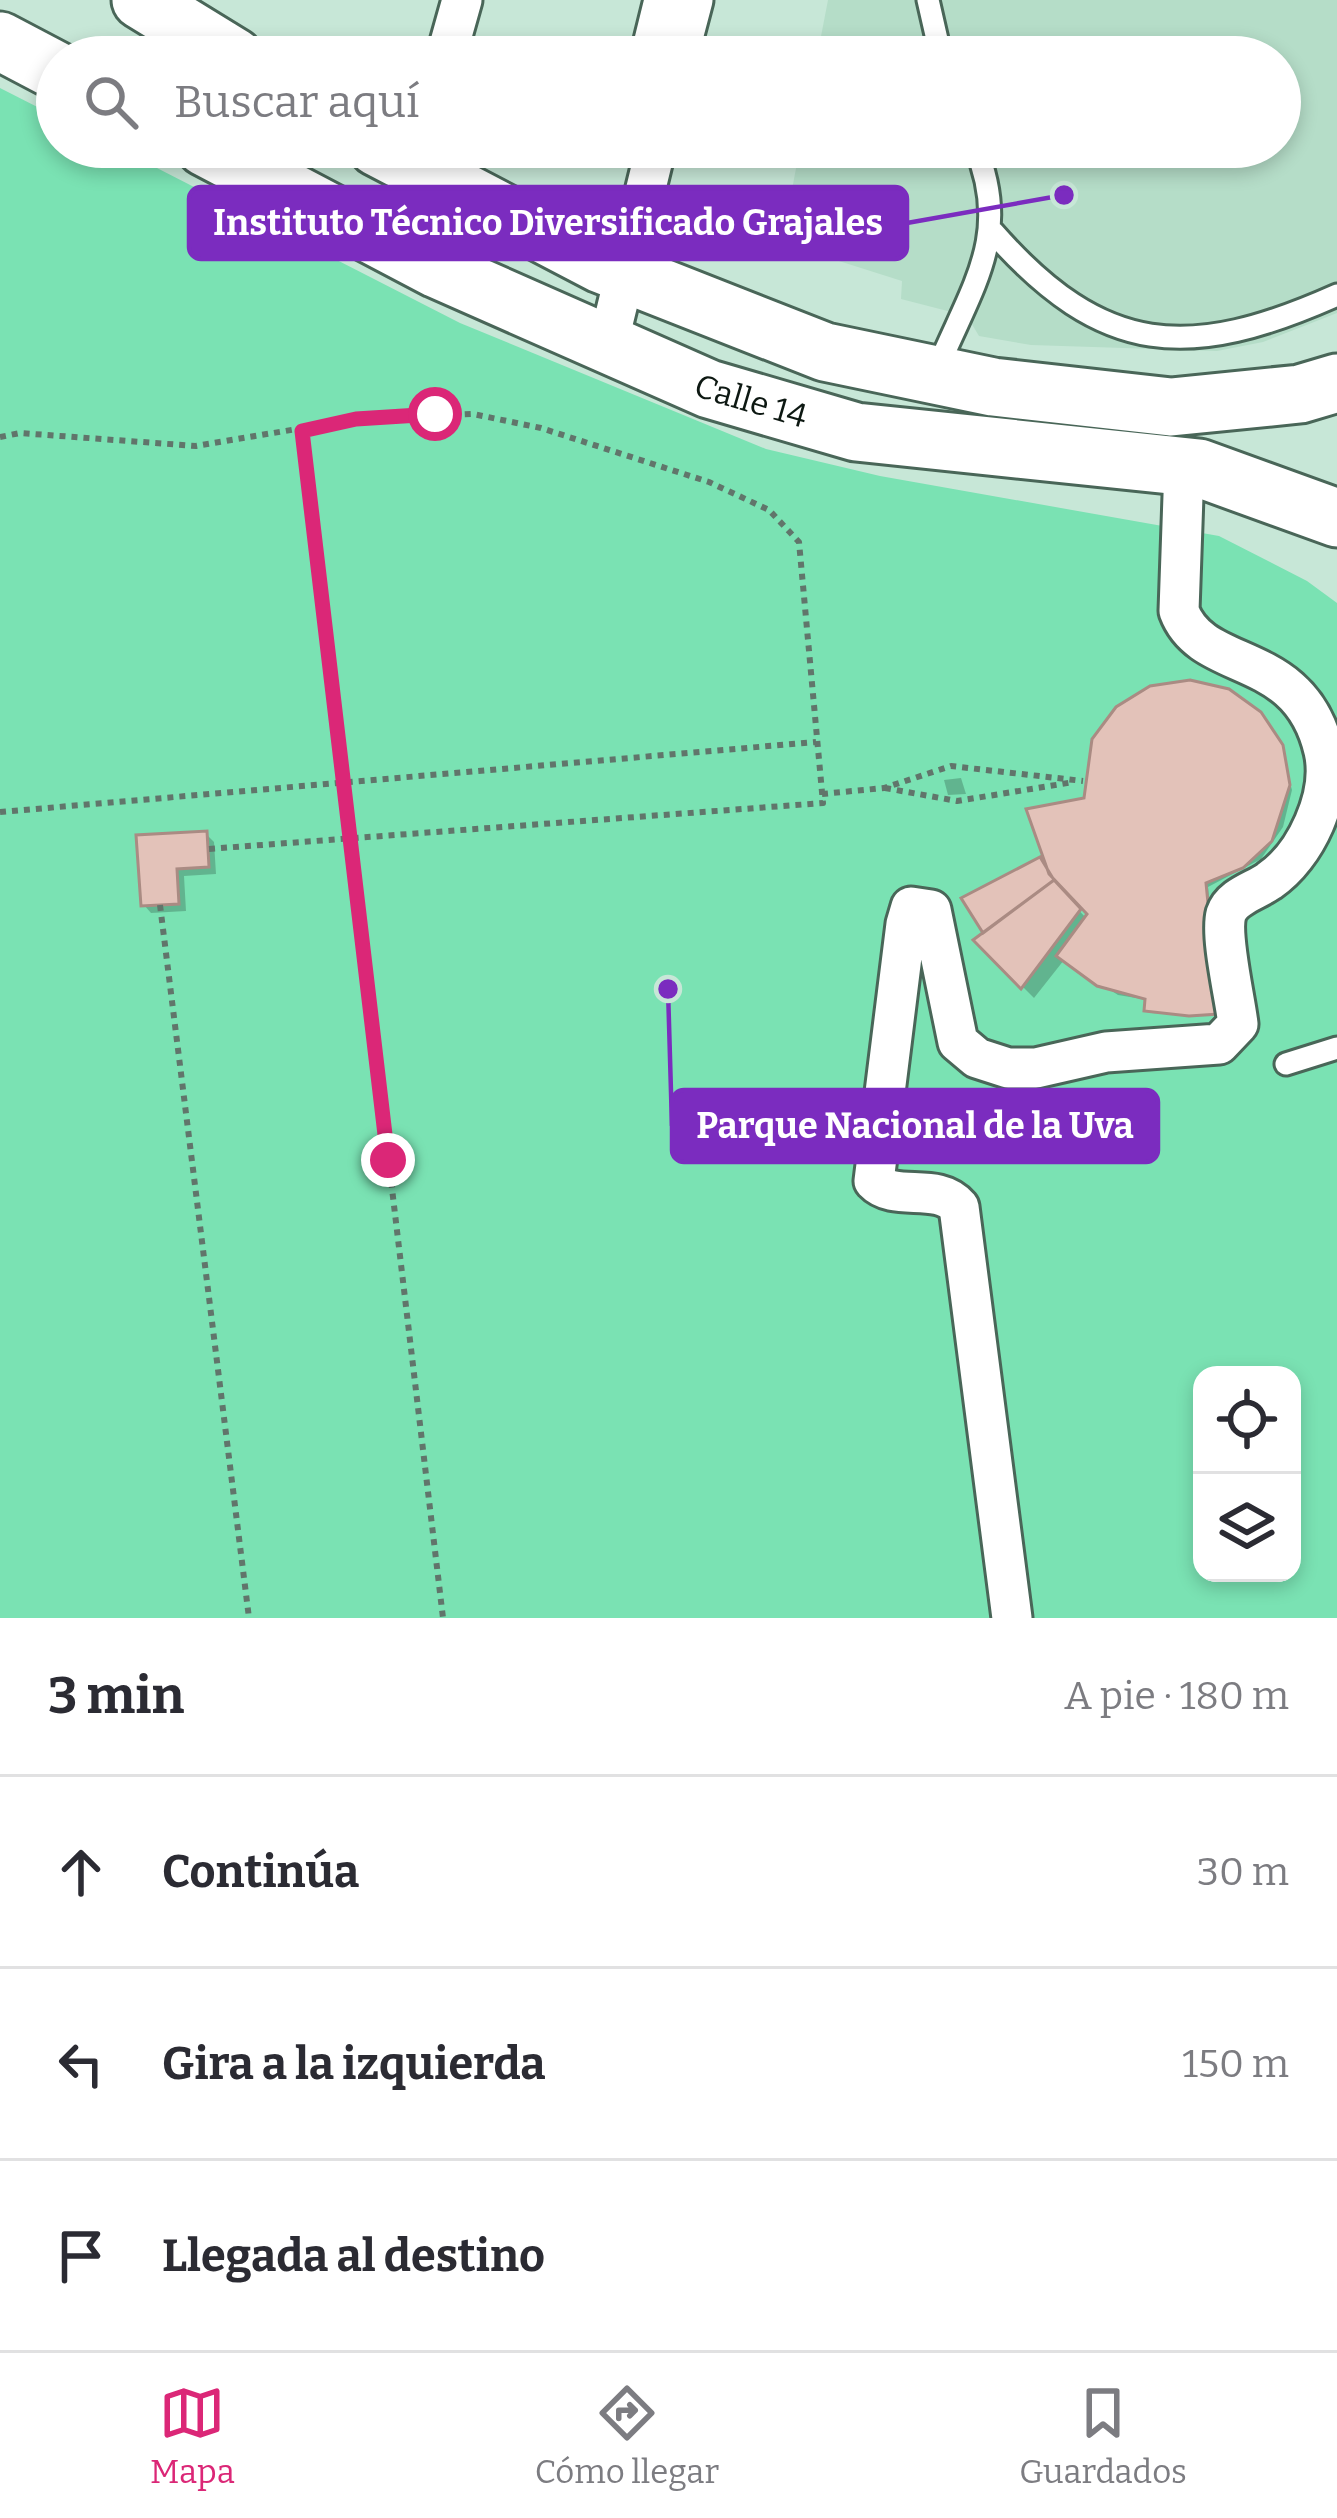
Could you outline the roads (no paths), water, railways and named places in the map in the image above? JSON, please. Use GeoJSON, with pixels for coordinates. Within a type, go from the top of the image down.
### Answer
{"type":"FeatureCollection","features":[{"type":"Feature","properties":{"kind":"main road"},"geometry":{"type":"LineString","coordinates":[[141,0],[200,36]]}},
{"type":"Feature","properties":{"kind":"main road"},"geometry":{"type":"LineString","coordinates":[[0,41],[36,59]]}},
{"type":"Feature","properties":{"kind":"main road","name":"Calle 14"},"geometry":{"type":"LineString","coordinates":[[245,168],[436,269],[709,389],[856,432],[1184,467],[1337,518]]}},
{"type":"Feature","properties":{"kind":"main road","name":"Calle 14"},"geometry":{"type":"LineString","coordinates":[[430,168],[613,268],[825,352],[993,388],[1171,407],[1300,394],[1337,383]]}},
{"type":"Feature","properties":{"kind":"street"},"geometry":{"type":"LineString","coordinates":[[452,36],[462,0]]}},
{"type":"Feature","properties":{"kind":"street"},"geometry":{"type":"LineString","coordinates":[[655,36],[664,0]]}},
{"type":"Feature","properties":{"kind":"street"},"geometry":{"type":"LineString","coordinates":[[683,36],[692,0]]}},
{"type":"Feature","properties":{"kind":"street"},"geometry":{"type":"LineString","coordinates":[[613,268],[626,168]]}},
{"type":"Feature","properties":{"kind":"street"},"geometry":{"type":"LineString","coordinates":[[595,342],[613,268],[649,168]]}},
{"type":"Feature","properties":{"kind":"street"},"geometry":{"type":"LineString","coordinates":[[1012,1618],[959,1207],[941,1194],[884,1189],[874,1181],[906,924],[911,907],[931,910],[958,1042],[976,1058],[1008,1068],[1036,1068],[1106,1052],[1219,1044],[1231,1036],[1238,1024],[1225,917],[1234,901],[1270,881],[1300,848],[1324,789],[1325,754],[1301,697],[1280,677],[1198,639],[1185,626],[1179,611],[1184,467]]}},
{"type":"Feature","properties":{"kind":"lane"},"geometry":{"type":"LineString","coordinates":[[928,0],[936,36]]}},
{"type":"Feature","properties":{"kind":"lane"},"geometry":{"type":"LineString","coordinates":[[934,375],[993,232],[990,183],[984,168]]}},
{"type":"Feature","properties":{"kind":"lane"},"geometry":{"type":"LineString","coordinates":[[993,232],[1032,276],[1069,304],[1131,333],[1173,338],[1231,333],[1279,321],[1337,295]]}},
{"type":"Feature","properties":{"kind":"lane"},"geometry":{"type":"LineString","coordinates":[[1286,1064],[1337,1048]]}},
{"type":"Feature","properties":{"kind":"place","name":"Instituto Técnico Diversificado Grajales"},"geometry":{"type":"Point","coordinates":[1064,195]}},
{"type":"Feature","properties":{"kind":"place","name":"Parque Nacional de la Uva"},"geometry":{"type":"Point","coordinates":[668,989]}}]}
